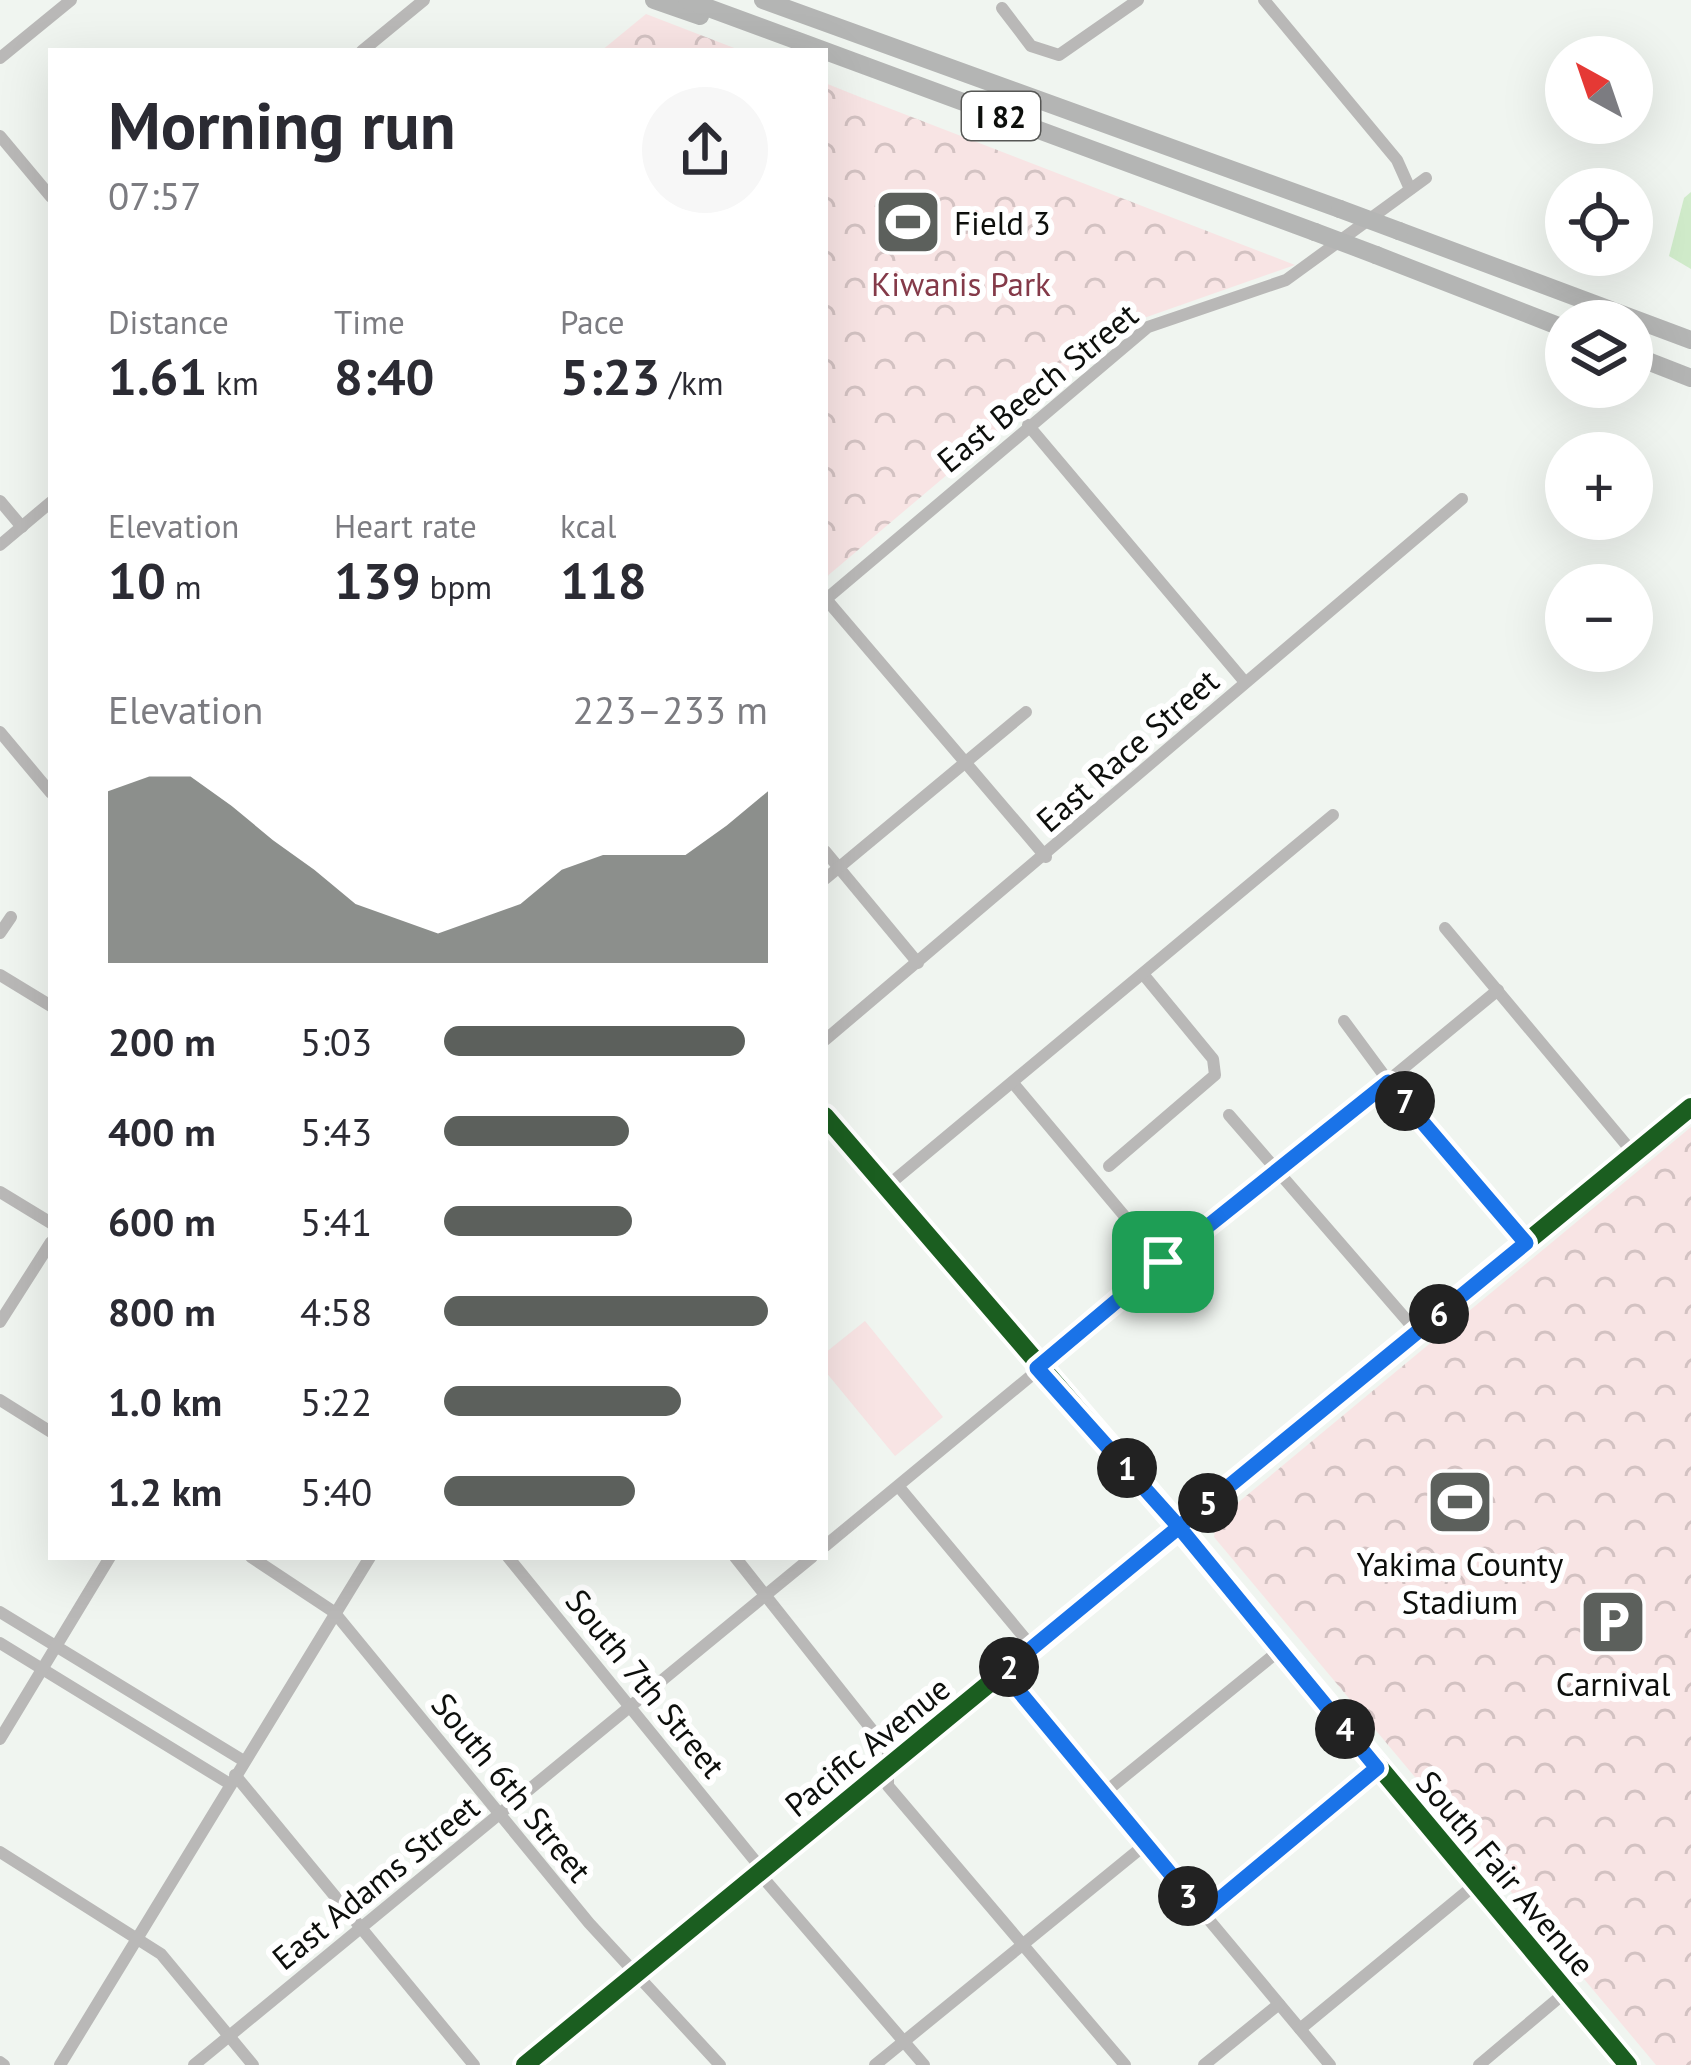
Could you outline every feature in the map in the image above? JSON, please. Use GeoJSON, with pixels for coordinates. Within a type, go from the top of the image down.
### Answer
{"type":"FeatureCollection","features":[{"type":"Feature","properties":{"kind":"highway"},"geometry":{"type":"LineString","coordinates":[[654,0],[797,48]]}},
{"type":"Feature","properties":{"kind":"highway","name":"I 82"},"geometry":{"type":"LineString","coordinates":[[687,0],[818,48]]}},
{"type":"Feature","properties":{"kind":"highway","name":"I 82"},"geometry":{"type":"LineString","coordinates":[[768,2],[1691,340]]}},
{"type":"Feature","properties":{"kind":"highway","name":"I 82"},"geometry":{"type":"LineString","coordinates":[[828,52],[1545,321]]}},
{"type":"Feature","properties":{"kind":"highway"},"geometry":{"type":"LineString","coordinates":[[828,58],[943,94]]}},
{"type":"Feature","properties":{"kind":"highway"},"geometry":{"type":"LineString","coordinates":[[1653,363],[1691,378]]}},
{"type":"Feature","properties":{"kind":"street"},"geometry":{"type":"LineString","coordinates":[[0,58],[71,0]]}},
{"type":"Feature","properties":{"kind":"street"},"geometry":{"type":"LineString","coordinates":[[366,48],[424,0]]}},
{"type":"Feature","properties":{"kind":"street"},"geometry":{"type":"LineString","coordinates":[[1002,8],[1031,46],[1066,54],[1138,0]]}},
{"type":"Feature","properties":{"kind":"street"},"geometry":{"type":"LineString","coordinates":[[1264,0],[1397,160],[1410,189]]}},
{"type":"Feature","properties":{"kind":"street"},"geometry":{"type":"LineString","coordinates":[[0,136],[48,193]]}},
{"type":"Feature","properties":{"kind":"street","name":"East Beech Street"},"geometry":{"type":"LineString","coordinates":[[828,596],[1148,327],[1286,280],[1426,178]]}},
{"type":"Feature","properties":{"kind":"street"},"geometry":{"type":"LineString","coordinates":[[1028,424],[1244,680]]}},
{"type":"Feature","properties":{"kind":"street","name":"East Race Street"},"geometry":{"type":"LineString","coordinates":[[828,1038],[1462,499]]}},
{"type":"Feature","properties":{"kind":"street"},"geometry":{"type":"LineString","coordinates":[[0,502],[22,526]]}},
{"type":"Feature","properties":{"kind":"street"},"geometry":{"type":"LineString","coordinates":[[0,545],[48,504]]}},
{"type":"Feature","properties":{"kind":"street"},"geometry":{"type":"LineString","coordinates":[[828,602],[1046,857]]}},
{"type":"Feature","properties":{"kind":"street"},"geometry":{"type":"LineString","coordinates":[[828,877],[1026,712]]}},
{"type":"Feature","properties":{"kind":"street"},"geometry":{"type":"LineString","coordinates":[[0,732],[48,789]]}},
{"type":"Feature","properties":{"kind":"street"},"geometry":{"type":"LineString","coordinates":[[886,1187],[1334,815]]}},
{"type":"Feature","properties":{"kind":"street"},"geometry":{"type":"LineString","coordinates":[[828,854],[918,963]]}},
{"type":"Feature","properties":{"kind":"street"},"geometry":{"type":"LineString","coordinates":[[0,933],[11,917]]}},
{"type":"Feature","properties":{"kind":"street"},"geometry":{"type":"LineString","coordinates":[[1445,928],[1634,1154]]}},
{"type":"Feature","properties":{"kind":"street"},"geometry":{"type":"LineString","coordinates":[[1108,1166],[1215,1075],[1213,1059],[1143,974]]}},
{"type":"Feature","properties":{"kind":"street"},"geometry":{"type":"LineString","coordinates":[[0,975],[48,1004]]}},
{"type":"Feature","properties":{"kind":"street"},"geometry":{"type":"LineString","coordinates":[[828,1544],[1029,1381],[1037,1368],[1163,1262],[1498,990]]}},
{"type":"Feature","properties":{"kind":"street"},"geometry":{"type":"LineString","coordinates":[[1344,1021],[1388,1082],[1526,1243]]}},
{"type":"Feature","properties":{"kind":"street"},"geometry":{"type":"LineString","coordinates":[[1013,1083],[1163,1262]]}},
{"type":"Feature","properties":{"kind":"street","name":"Pacific Avenue"},"geometry":{"type":"LineString","coordinates":[[525,2065],[1691,1107]]}},
{"type":"Feature","properties":{"kind":"street"},"geometry":{"type":"LineString","coordinates":[[1229,1115],[1417,1332]]}},
{"type":"Feature","properties":{"kind":"street","name":"South Fair Avenue"},"geometry":{"type":"LineString","coordinates":[[828,1119],[1037,1368],[1179,1527],[1628,2065]]}},
{"type":"Feature","properties":{"kind":"street"},"geometry":{"type":"LineString","coordinates":[[0,1192],[48,1221]]}},
{"type":"Feature","properties":{"kind":"street"},"geometry":{"type":"LineString","coordinates":[[0,1322],[48,1247]]}},
{"type":"Feature","properties":{"kind":"street"},"geometry":{"type":"LineString","coordinates":[[0,1400],[48,1430]]}},
{"type":"Feature","properties":{"kind":"street"},"geometry":{"type":"LineString","coordinates":[[899,1486],[1033,1648]]}},
{"type":"Feature","properties":{"kind":"street"},"geometry":{"type":"LineString","coordinates":[[0,1739],[108,1560]]}},
{"type":"Feature","properties":{"kind":"street","name":"South 6th Street"},"geometry":{"type":"LineString","coordinates":[[255,1560],[334,1612],[500,1815],[720,2065]]}},
{"type":"Feature","properties":{"kind":"street"},"geometry":{"type":"LineString","coordinates":[[60,2065],[368,1560]]}},
{"type":"Feature","properties":{"kind":"street","name":"South 7th Street"},"geometry":{"type":"LineString","coordinates":[[510,1560],[756,1862],[759,1873],[924,2065]]}},
{"type":"Feature","properties":{"kind":"street"},"geometry":{"type":"LineString","coordinates":[[737,1560],[888,1750],[888,1786],[1125,2065]]}},
{"type":"Feature","properties":{"kind":"street","name":"East Adams Street"},"geometry":{"type":"LineString","coordinates":[[194,2065],[808,1560]]}},
{"type":"Feature","properties":{"kind":"street"},"geometry":{"type":"LineString","coordinates":[[0,1612],[244,1761]]}},
{"type":"Feature","properties":{"kind":"street"},"geometry":{"type":"LineString","coordinates":[[0,1643],[233,1779],[474,2065]]}},
{"type":"Feature","properties":{"kind":"street"},"geometry":{"type":"LineString","coordinates":[[1104,1792],[1280,1650]]}},
{"type":"Feature","properties":{"kind":"street"},"geometry":{"type":"LineString","coordinates":[[1003,1672],[1330,2065]]}},
{"type":"Feature","properties":{"kind":"street"},"geometry":{"type":"LineString","coordinates":[[1203,1913],[1377,1768]]}},
{"type":"Feature","properties":{"kind":"street"},"geometry":{"type":"LineString","coordinates":[[875,2065],[1146,1844]]}},
{"type":"Feature","properties":{"kind":"street"},"geometry":{"type":"LineString","coordinates":[[0,1852],[161,1954],[253,2065]]}},
{"type":"Feature","properties":{"kind":"street"},"geometry":{"type":"LineString","coordinates":[[1300,2029],[1475,1884]]}},
{"type":"Feature","properties":{"kind":"street"},"geometry":{"type":"LineString","coordinates":[[1479,2065],[1567,1991]]}},
{"type":"Feature","properties":{"kind":"street"},"geometry":{"type":"LineString","coordinates":[[1204,2065],[1279,2004]]}},
{"type":"Feature","properties":{"kind":"green space"},"geometry":{"type":"Polygon","coordinates":[[[646,14],[734,48],[605,48],[646,14]]]}},
{"type":"Feature","properties":{"kind":"green space","name":"Kiwanis Park"},"geometry":{"type":"Polygon","coordinates":[[[828,84],[1295,265],[1124,325],[828,575],[828,84]]]}},
{"type":"Feature","properties":{"kind":"green space"},"geometry":{"type":"Polygon","coordinates":[[[1691,1127],[1691,2065],[1656,2065],[1214,1537],[1217,1520],[1691,1127]]]}},
{"type":"Feature","properties":{"kind":"green space"},"geometry":{"type":"Polygon","coordinates":[[[865,1321],[943,1417],[895,1456],[828,1375],[828,1351],[865,1321]]]}},
{"type":"Feature","properties":{"kind":"shaded area"},"geometry":{"type":"Polygon","coordinates":[[[1691,192],[1691,269],[1669,256],[1684,198],[1691,192]]]}},
{"type":"Feature","properties":{"kind":"cycle path"},"geometry":{"type":"LineString","coordinates":[[525,2065],[1691,1107]]}},
{"type":"Feature","properties":{"kind":"cycle path"},"geometry":{"type":"LineString","coordinates":[[828,1119],[1179,1527],[1628,2065]]}},
{"type":"Feature","properties":{"kind":"place","name":"Field 3"},"geometry":{"type":"Point","coordinates":[908,222]}},
{"type":"Feature","properties":{"kind":"place","name":"Yakima County Stadium"},"geometry":{"type":"Point","coordinates":[1460,1502]}},
{"type":"Feature","properties":{"kind":"place","name":"Carnival"},"geometry":{"type":"Point","coordinates":[1613,1622]}},
{"type":"Feature","properties":{"kind":"route"},"geometry":{"type":"LineString","coordinates":[[1163,1262],[1037,1368],[1179,1527],[1003,1672],[1203,1913],[1377,1768],[1179,1527],[1526,1243],[1388,1082],[1163,1262]]}}]}
